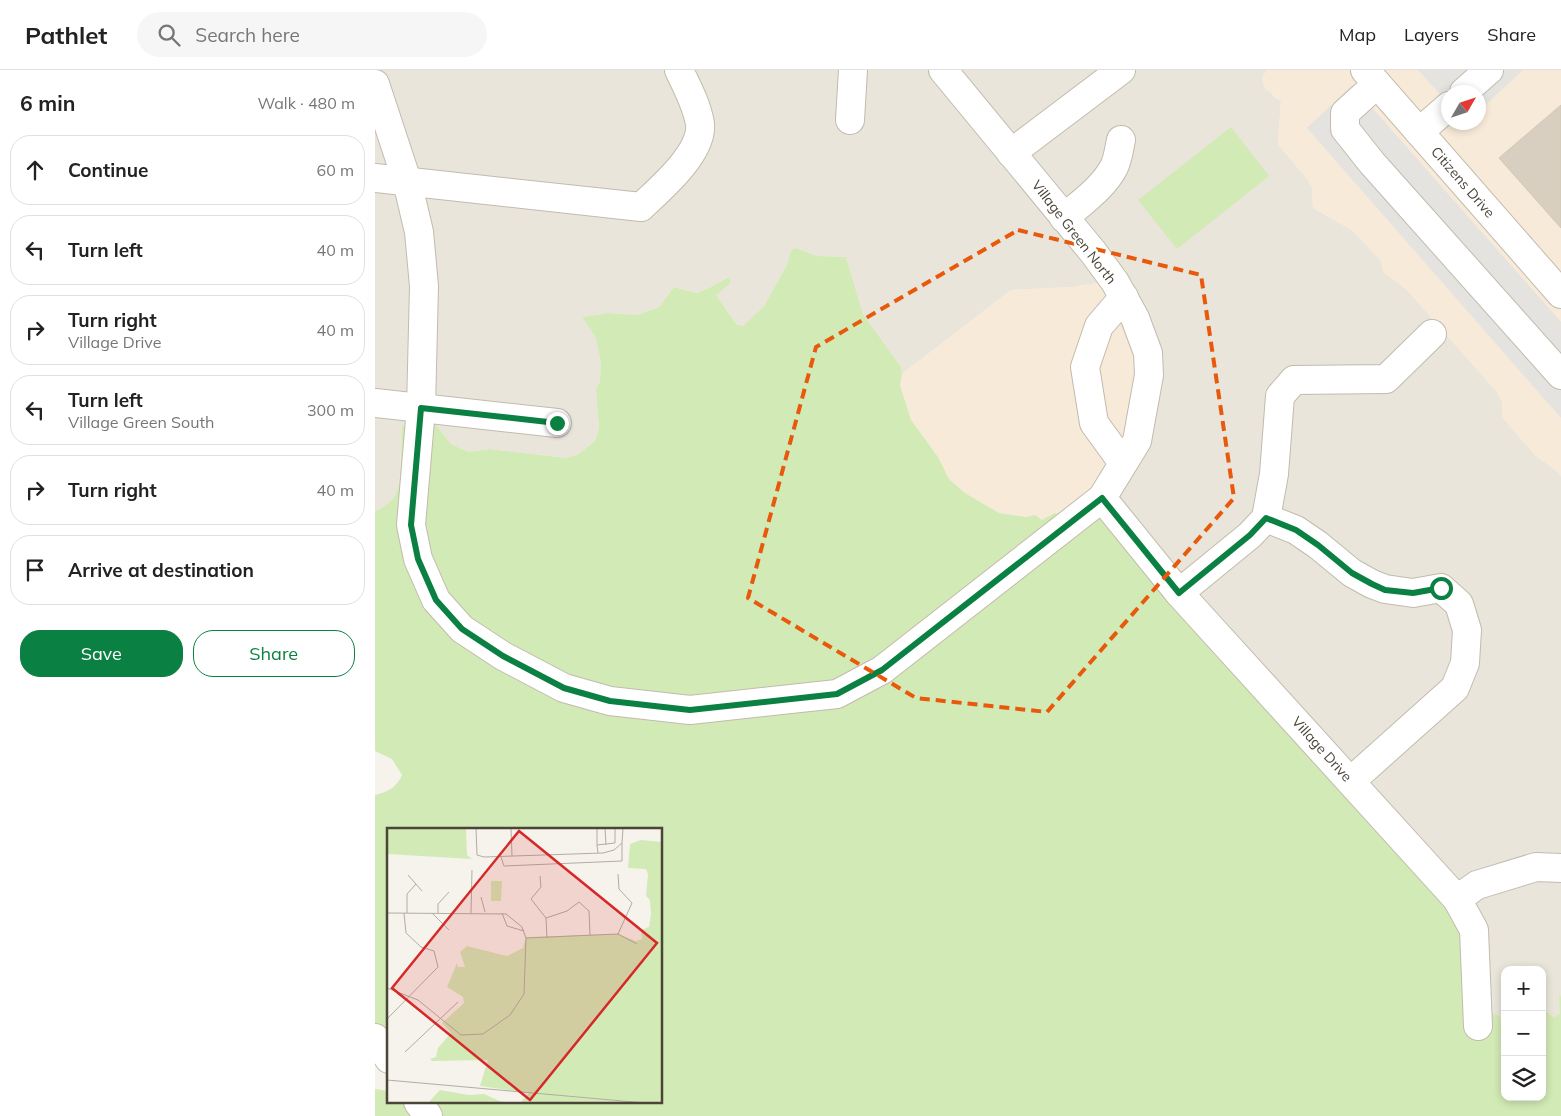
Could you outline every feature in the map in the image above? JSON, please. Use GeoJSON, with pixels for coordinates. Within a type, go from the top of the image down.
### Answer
{"type":"FeatureCollection","features":[{"type":"Feature","properties":{"kind":"street"},"geometry":{"type":"LineString","coordinates":[[375,178],[641,207],[671,178],[696,144],[700,125],[693,100],[679,70]]}},
{"type":"Feature","properties":{"kind":"street"},"geometry":{"type":"LineString","coordinates":[[850,120],[853,70]]}},
{"type":"Feature","properties":{"kind":"street","name":"Village Green North"},"geometry":{"type":"LineString","coordinates":[[943,70],[1115,282],[1135,318],[1148,353],[1149,375],[1137,441],[1102,498]]}},
{"type":"Feature","properties":{"kind":"street"},"geometry":{"type":"LineString","coordinates":[[1011,153],[1121,70]]}},
{"type":"Feature","properties":{"kind":"street"},"geometry":{"type":"LineString","coordinates":[[1472,85],[1489,70]]}},
{"type":"Feature","properties":{"kind":"street"},"geometry":{"type":"LineString","coordinates":[[1371,77],[1345,113],[1345,129],[1372,163],[1561,375]]}},
{"type":"Feature","properties":{"kind":"street","name":"Citizens Drive"},"geometry":{"type":"LineString","coordinates":[[1371,77],[1561,294]]}},
{"type":"Feature","properties":{"kind":"street"},"geometry":{"type":"LineString","coordinates":[[375,84],[407,181],[419,232],[424,286],[421,408],[411,525],[418,559],[436,600],[462,629],[503,656],[564,688],[610,701],[690,710],[837,694],[882,670],[1102,498]]}},
{"type":"Feature","properties":{"kind":"street"},"geometry":{"type":"LineString","coordinates":[[1419,132],[1441,113]]}},
{"type":"Feature","properties":{"kind":"street"},"geometry":{"type":"LineString","coordinates":[[1064,218],[1097,190],[1108,176],[1115,165],[1121,140]]}},
{"type":"Feature","properties":{"kind":"street"},"geometry":{"type":"LineString","coordinates":[[1123,463],[1094,423],[1085,367],[1099,326],[1124,297]]}},
{"type":"Feature","properties":{"kind":"street"},"geometry":{"type":"LineString","coordinates":[[1179,593],[1250,535],[1266,518],[1274,474],[1280,396],[1294,380],[1387,379],[1432,334]]}},
{"type":"Feature","properties":{"kind":"street"},"geometry":{"type":"LineString","coordinates":[[375,403],[557,423]]}},
{"type":"Feature","properties":{"kind":"street","name":"Village Drive"},"geometry":{"type":"LineString","coordinates":[[1102,498],[1179,593],[1457,900],[1473,930],[1477,1026]]}},
{"type":"Feature","properties":{"kind":"street"},"geometry":{"type":"LineString","coordinates":[[1266,518],[1296,530],[1318,545],[1352,573],[1385,590],[1413,593],[1441,588],[1459,604],[1467,630],[1465,663],[1455,688],[1351,781]]}},
{"type":"Feature","properties":{"kind":"street"},"geometry":{"type":"LineString","coordinates":[[1457,900],[1477,885],[1535,867],[1561,868]]}},
{"type":"Feature","properties":{"kind":"street"},"geometry":{"type":"LineString","coordinates":[[375,1038],[387,1056]]}},
{"type":"Feature","properties":{"kind":"street"},"geometry":{"type":"LineString","coordinates":[[419,1104],[427,1116]]}},
{"type":"Feature","properties":{"kind":"highlighted area"},"geometry":{"type":"Polygon","coordinates":[[[1018,230],[1201,275],[1234,498],[1047,712],[916,698],[748,598],[816,347],[1018,230]]]}},
{"type":"Feature","properties":{"kind":"shaded area"},"geometry":{"type":"Polygon","coordinates":[[[375,70],[1267,70],[1262,78],[1273,96],[1281,101],[1278,144],[1308,180],[1312,188],[1313,208],[1352,230],[1381,261],[1384,272],[1407,290],[1497,392],[1502,402],[1502,417],[1535,455],[1561,476],[1561,996],[1559,996],[1561,1014],[1554,1017],[1546,1012],[1546,966],[1501,966],[1501,1017],[1491,1012],[1104,496],[1116,280],[1073,287],[1011,290],[902,374],[901,367],[863,314],[846,257],[817,256],[796,248],[791,250],[787,265],[764,306],[743,326],[738,326],[716,295],[731,283],[729,277],[696,293],[674,287],[659,307],[637,315],[608,313],[582,317],[596,338],[601,363],[600,381],[596,390],[599,430],[595,441],[577,455],[566,458],[489,449],[468,452],[451,444],[436,425],[402,426],[397,494],[385,507],[375,511],[375,70]]]}},
{"type":"Feature","properties":{"kind":"shaded area"},"geometry":{"type":"Polygon","coordinates":[[[1267,70],[1561,70],[1561,476],[1535,455],[1502,417],[1502,402],[1497,392],[1407,290],[1383,272],[1381,261],[1352,230],[1313,208],[1312,188],[1308,180],[1278,144],[1281,101],[1264,88],[1262,78],[1267,70]]]}},
{"type":"Feature","properties":{"kind":"shaded area"},"geometry":{"type":"Polygon","coordinates":[[[1418,70],[1523,70],[1486,104],[1486,85],[1441,85],[1441,95],[1418,70]]]}},
{"type":"Feature","properties":{"kind":"shaded area"},"geometry":{"type":"Polygon","coordinates":[[[1352,85],[1561,322],[1561,418],[1307,128],[1352,85]]]}},
{"type":"Feature","properties":{"kind":"shaded area"},"geometry":{"type":"Polygon","coordinates":[[[1116,280],[1135,313],[1138,437],[1068,522],[1042,521],[1035,515],[1026,517],[999,513],[965,493],[949,479],[938,457],[911,420],[900,385],[902,374],[1011,290],[1073,287],[1116,280]]]}},
{"type":"Feature","properties":{"kind":"green space"},"geometry":{"type":"Polygon","coordinates":[[[1231,127],[1269,176],[1177,249],[1138,200],[1231,127]]]}},
{"type":"Feature","properties":{"kind":"green space"},"geometry":{"type":"Polygon","coordinates":[[[796,248],[817,256],[846,257],[863,314],[901,367],[900,385],[911,420],[938,457],[949,479],[965,493],[999,513],[1026,517],[1035,515],[1042,520],[1055,513],[1068,522],[1102,497],[1457,904],[1491,1012],[1501,1017],[1501,1101],[1546,1101],[1546,1012],[1554,1017],[1560,1014],[1559,995],[1561,996],[1561,1116],[375,1116],[375,1089],[387,1091],[387,1104],[663,1104],[663,828],[387,828],[387,1050],[375,1035],[375,795],[391,788],[402,775],[392,759],[375,751],[375,511],[390,502],[398,488],[402,426],[420,423],[436,425],[451,444],[468,452],[489,449],[566,458],[577,455],[595,441],[599,429],[596,390],[600,381],[601,363],[596,338],[582,317],[608,313],[637,315],[659,307],[674,287],[696,293],[729,277],[731,283],[716,295],[737,325],[743,326],[764,306],[787,265],[791,250],[796,248]]]}},
{"type":"Feature","properties":{"kind":"building"},"geometry":{"type":"Polygon","coordinates":[[[1561,105],[1561,228],[1499,158],[1561,105]]]}},
{"type":"Feature","properties":{"kind":"route"},"geometry":{"type":"LineString","coordinates":[[557,423],[421,408],[411,525],[418,559],[436,600],[462,629],[503,656],[564,688],[610,701],[690,710],[837,694],[882,670],[1102,498],[1179,593],[1250,535],[1266,518],[1296,530],[1318,545],[1352,573],[1385,590],[1413,593],[1441,588]]}}]}
